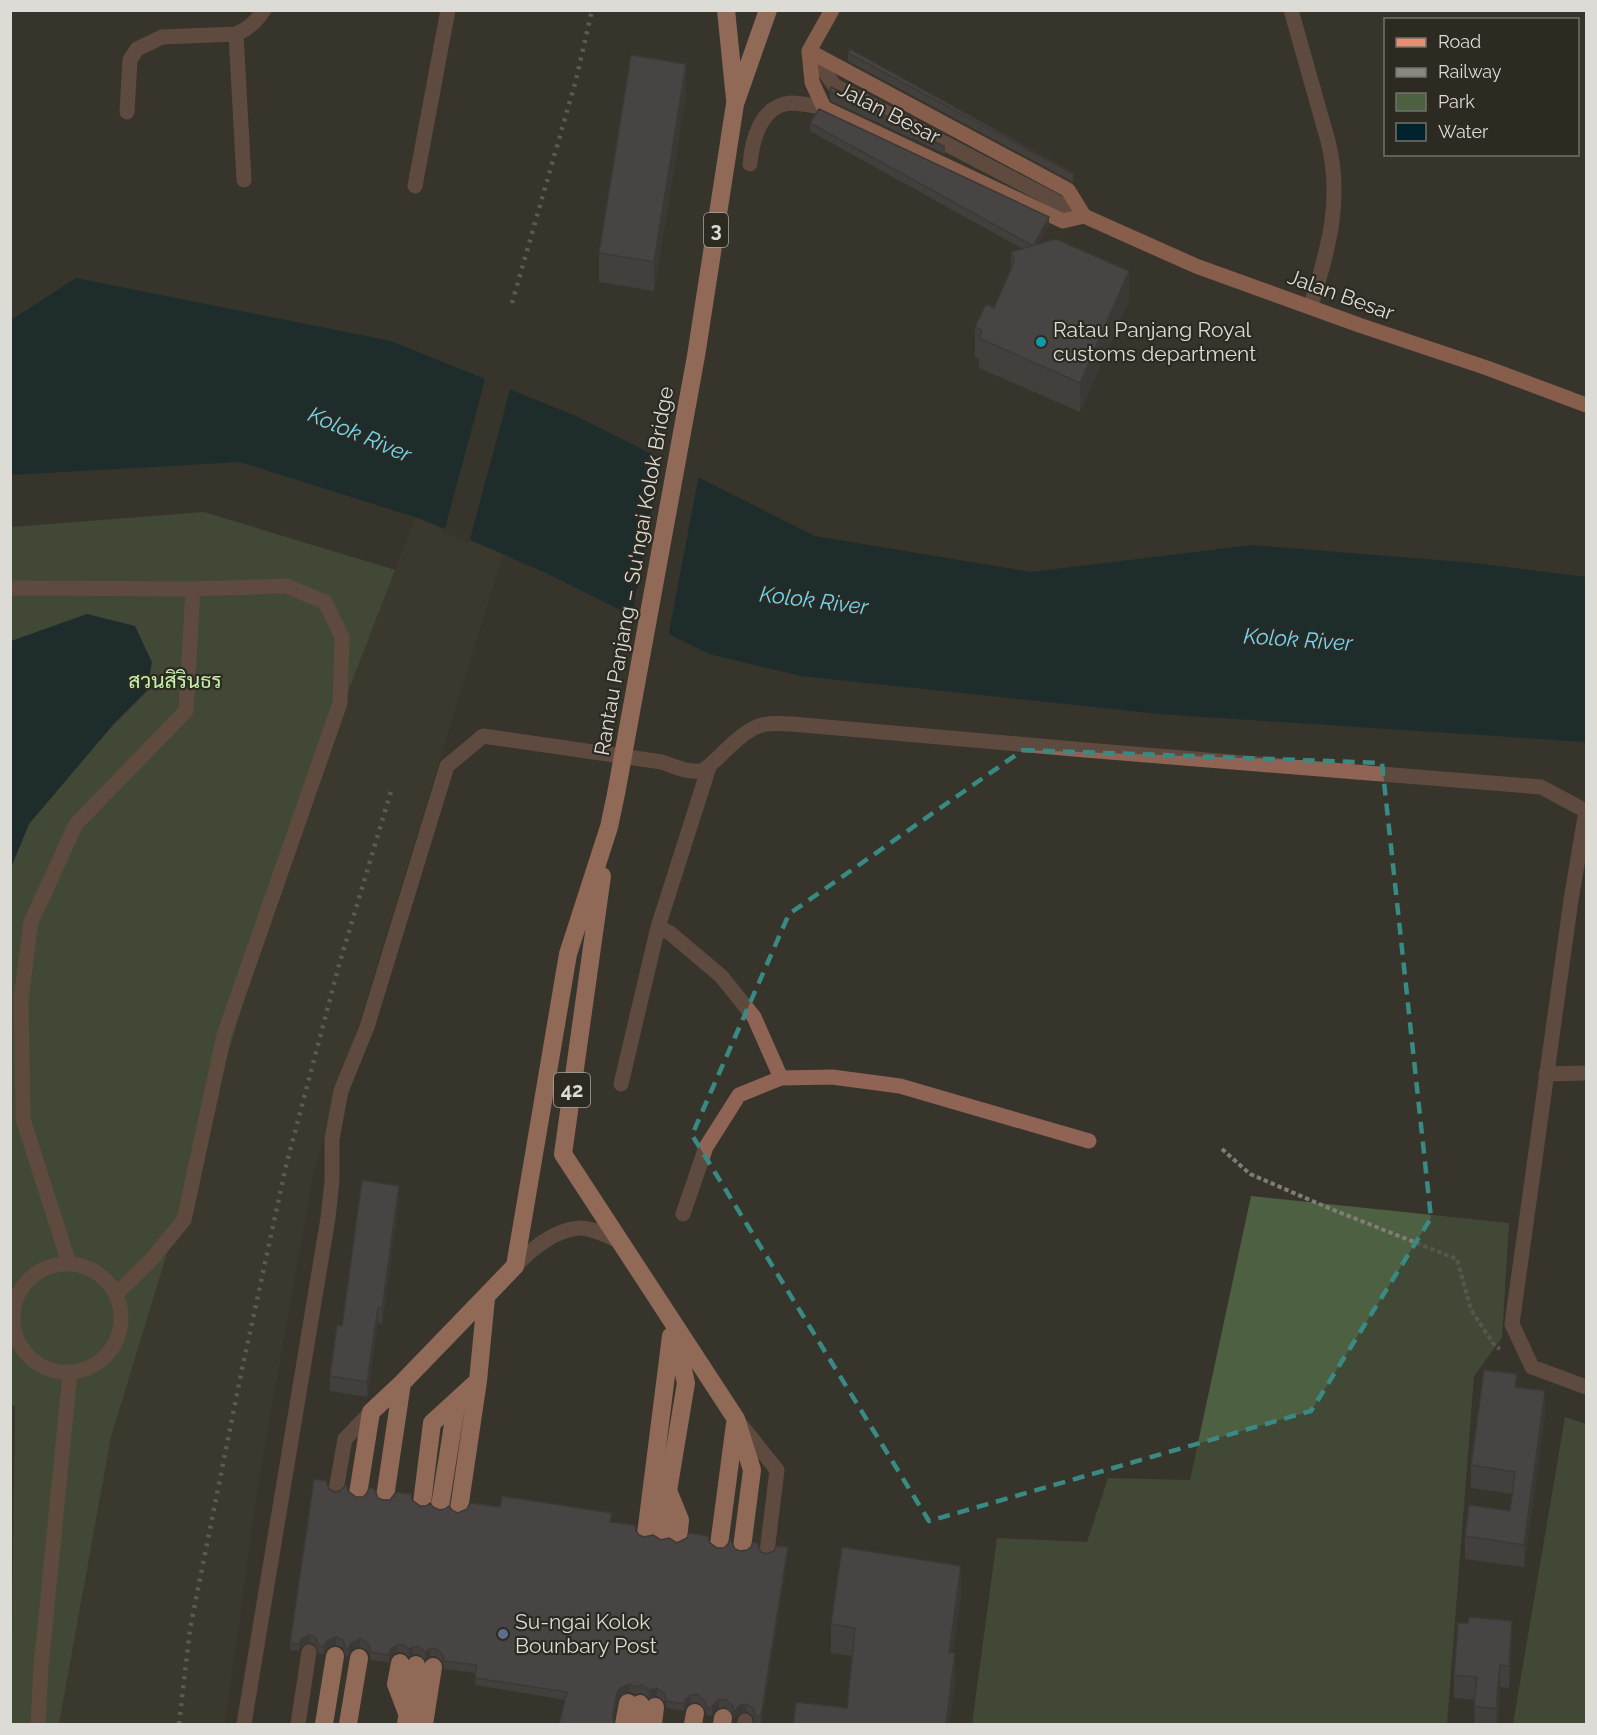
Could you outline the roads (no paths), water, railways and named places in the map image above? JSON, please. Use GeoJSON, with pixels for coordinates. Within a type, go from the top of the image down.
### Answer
{"type":"FeatureCollection","features":[{"type":"Feature","properties":{"kind":"highway","name":"3"},"geometry":{"type":"LineString","coordinates":[[719,10],[730,40]]}},
{"type":"Feature","properties":{"kind":"highway","name":"3"},"geometry":{"type":"LineString","coordinates":[[726,10],[735,104]]}},
{"type":"Feature","properties":{"kind":"highway","name":"3"},"geometry":{"type":"LineString","coordinates":[[730,40],[731,10]]}},
{"type":"Feature","properties":{"kind":"highway","name":"3"},"geometry":{"type":"LineString","coordinates":[[735,104],[767,12]]}},
{"type":"Feature","properties":{"kind":"highway","name":"Rantau Panjang – Su'ngai Kolok Bridge"},"geometry":{"type":"LineString","coordinates":[[609,827],[696,356],[735,104]]}},
{"type":"Feature","properties":{"kind":"highway","name":"42"},"geometry":{"type":"LineString","coordinates":[[609,827],[563,1154],[736,1419],[752,1470],[742,1548]]}},
{"type":"Feature","properties":{"kind":"highway","name":"42"},"geometry":{"type":"LineString","coordinates":[[515,1266],[568,954],[609,827]]}},
{"type":"Feature","properties":{"kind":"highway"},"geometry":{"type":"LineString","coordinates":[[358,1494],[371,1412],[486,1298],[515,1266]]}},
{"type":"Feature","properties":{"kind":"highway"},"geometry":{"type":"LineString","coordinates":[[459,1509],[478,1381],[486,1298]]}},
{"type":"Feature","properties":{"kind":"highway","name":"42"},"geometry":{"type":"LineString","coordinates":[[673,1322],[686,1383],[662,1537],[673,1322]]}},
{"type":"Feature","properties":{"kind":"highway"},"geometry":{"type":"LineString","coordinates":[[422,1503],[432,1423],[478,1381]]}},
{"type":"Feature","properties":{"kind":"highway"},"geometry":{"type":"LineString","coordinates":[[385,1497],[402,1383]]}},
{"type":"Feature","properties":{"kind":"highway"},"geometry":{"type":"LineString","coordinates":[[440,1506],[457,1400]]}},
{"type":"Feature","properties":{"kind":"highway"},"geometry":{"type":"LineString","coordinates":[[719,1545],[736,1419]]}},
{"type":"Feature","properties":{"kind":"highway"},"geometry":{"type":"LineString","coordinates":[[324,1725],[334,1656]]}},
{"type":"Feature","properties":{"kind":"highway"},"geometry":{"type":"LineString","coordinates":[[348,1725],[359,1658]]}},
{"type":"Feature","properties":{"kind":"highway"},"geometry":{"type":"LineString","coordinates":[[407,1719],[396,1684],[416,1665],[424,1725]]}},
{"type":"Feature","properties":{"kind":"highway"},"geometry":{"type":"LineString","coordinates":[[624,1725],[644,1710]]}},
{"type":"Feature","properties":{"kind":"highway"},"geometry":{"type":"LineString","coordinates":[[637,1725],[644,1710]]}},
{"type":"Feature","properties":{"kind":"main road"},"geometry":{"type":"LineString","coordinates":[[809,51],[832,10]]}},
{"type":"Feature","properties":{"kind":"main road","name":"Jalan Besar"},"geometry":{"type":"LineString","coordinates":[[809,51],[812,82],[824,108],[1064,221],[1084,216]]}},
{"type":"Feature","properties":{"kind":"main road","name":"Jalan Besar"},"geometry":{"type":"LineString","coordinates":[[809,51],[1068,190],[1084,216],[1196,266],[1587,405]]}},
{"type":"Feature","properties":{"kind":"street"},"geometry":{"type":"LineString","coordinates":[[127,112],[130,60],[137,49],[162,37],[236,34],[255,22],[264,10]]}},
{"type":"Feature","properties":{"kind":"street"},"geometry":{"type":"LineString","coordinates":[[415,186],[448,10]]}},
{"type":"Feature","properties":{"kind":"street"},"geometry":{"type":"LineString","coordinates":[[1291,10],[1328,141],[1335,180],[1333,222],[1311,306]]}},
{"type":"Feature","properties":{"kind":"street"},"geometry":{"type":"LineString","coordinates":[[236,34],[244,180]]}},
{"type":"Feature","properties":{"kind":"street"},"geometry":{"type":"LineString","coordinates":[[750,164],[754,135],[767,116],[781,105],[792,103],[824,108]]}},
{"type":"Feature","properties":{"kind":"street"},"geometry":{"type":"LineString","coordinates":[[10,588],[193,589],[286,586],[325,602],[342,637],[340,703],[224,1035],[184,1220],[150,1261],[116,1294]]}},
{"type":"Feature","properties":{"kind":"street"},"geometry":{"type":"LineString","coordinates":[[69,1263],[23,1119],[21,999],[31,922],[76,824],[186,711],[193,589]]}},
{"type":"Feature","properties":{"kind":"street"},"geometry":{"type":"LineString","coordinates":[[244,1725],[328,1218],[332,1181],[332,1139],[341,1091],[367,1027],[447,766],[483,736],[662,762],[698,772],[709,767],[745,734],[758,726],[792,724],[1541,787],[1586,811],[1570,900],[1512,1324],[1532,1367],[1587,1387]]}},
{"type":"Feature","properties":{"kind":"street"},"geometry":{"type":"LineString","coordinates":[[621,1084],[658,927],[709,767]]}},
{"type":"Feature","properties":{"kind":"street"},"geometry":{"type":"LineString","coordinates":[[658,927],[670,933],[721,976],[754,1017],[781,1078]]}},
{"type":"Feature","properties":{"kind":"street"},"geometry":{"type":"LineString","coordinates":[[1546,1074],[1587,1073]]}},
{"type":"Feature","properties":{"kind":"street"},"geometry":{"type":"LineString","coordinates":[[683,1214],[706,1147],[739,1095],[781,1078],[832,1077],[900,1086],[1089,1141]]}},
{"type":"Feature","properties":{"kind":"street"},"geometry":{"type":"LineString","coordinates":[[515,1266],[528,1253],[556,1234],[580,1227],[620,1241]]}},
{"type":"Feature","properties":{"kind":"street"},"geometry":{"type":"LineString","coordinates":[[69,1263],[97,1272],[116,1294],[122,1311],[121,1329],[115,1346],[103,1360],[88,1369],[70,1373],[54,1371],[28,1356],[12,1329],[12,1312],[25,1282],[38,1271],[52,1265],[69,1263]]}},
{"type":"Feature","properties":{"kind":"street"},"geometry":{"type":"LineString","coordinates":[[38,1725],[42,1655],[70,1373]]}},
{"type":"Feature","properties":{"kind":"street"},"geometry":{"type":"LineString","coordinates":[[336,1490],[345,1439],[371,1412]]}},
{"type":"Feature","properties":{"kind":"street","name":"42"},"geometry":{"type":"LineString","coordinates":[[736,1419],[777,1470],[767,1552]]}},
{"type":"Feature","properties":{"kind":"street"},"geometry":{"type":"LineString","coordinates":[[298,1725],[309,1652]]}},
{"type":"Feature","properties":{"kind":"water","name":"Kolok River"},"geometry":{"type":"Polygon","coordinates":[[[76,278],[391,341],[576,416],[815,536],[1031,572],[1252,545],[1475,563],[1586,577],[1586,742],[1159,714],[801,676],[709,654],[546,573],[424,520],[240,462],[11,475],[11,320],[76,278]]]}},
{"type":"Feature","properties":{"kind":"water"},"geometry":{"type":"Polygon","coordinates":[[[87,614],[135,626],[152,662],[147,691],[113,725],[29,824],[11,868],[11,641],[87,614]]]}},
{"type":"Feature","properties":{"kind":"railway"},"geometry":{"type":"LineString","coordinates":[[512,303],[576,80],[592,10]]}},
{"type":"Feature","properties":{"kind":"railway"},"geometry":{"type":"LineString","coordinates":[[179,1724],[190,1629],[241,1374],[286,1166],[339,965],[391,791]]}},
{"type":"Feature","properties":{"kind":"place","name":"Ratau Panjang Royal customs department"},"geometry":{"type":"Point","coordinates":[1041,342]}},
{"type":"Feature","properties":{"kind":"place","name":"Su-ngai Kolok Bounbary Post"},"geometry":{"type":"Point","coordinates":[503,1634]}},
{"type":"Feature","properties":{"kind":"park label","name":"สวนสิรินธร"},"geometry":{"type":"Point","coordinates":[175,681]}}]}
